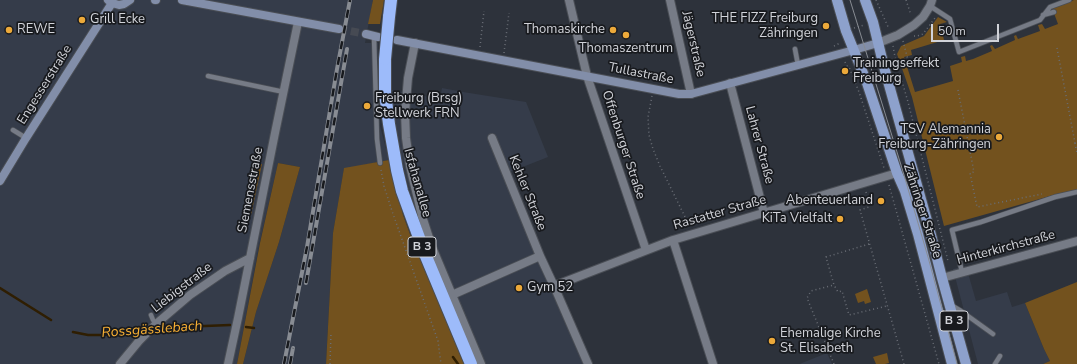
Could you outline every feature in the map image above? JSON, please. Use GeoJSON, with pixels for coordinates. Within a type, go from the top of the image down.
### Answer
{"type":"FeatureCollection","features":[{"type":"Feature","properties":{"kind":"highway","name":"Isfahanallee"},"geometry":{"type":"LineString","coordinates":[[391,0],[388,17],[385,59],[385,93],[391,144],[396,170],[416,233],[470,364]]}},
{"type":"Feature","properties":{"kind":"main road","name":"Zähringer Straße"},"geometry":{"type":"LineString","coordinates":[[837,0],[846,31],[867,83],[897,173],[905,191],[918,234],[952,364]]}},
{"type":"Feature","properties":{"kind":"main road","name":"Zähringer Straße"},"geometry":{"type":"LineString","coordinates":[[865,0],[873,22],[966,364]]}},
{"type":"Feature","properties":{"kind":"street"},"geometry":{"type":"LineString","coordinates":[[110,2],[121,4],[130,0]]}},
{"type":"Feature","properties":{"kind":"street"},"geometry":{"type":"LineString","coordinates":[[182,0],[339,29]]}},
{"type":"Feature","properties":{"kind":"street","name":"Offenburger Straße"},"geometry":{"type":"LineString","coordinates":[[569,0],[588,76],[646,250]]}},
{"type":"Feature","properties":{"kind":"street","name":"Jägerstraße"},"geometry":{"type":"LineString","coordinates":[[670,0],[691,94]]}},
{"type":"Feature","properties":{"kind":"street","name":"Engesserstraße"},"geometry":{"type":"LineString","coordinates":[[0,181],[110,2]]}},
{"type":"Feature","properties":{"kind":"street"},"geometry":{"type":"LineString","coordinates":[[878,43],[901,34],[914,25],[923,17],[931,3]]}},
{"type":"Feature","properties":{"kind":"street","name":"Siemensstraße"},"geometry":{"type":"LineString","coordinates":[[228,364],[298,22]]}},
{"type":"Feature","properties":{"kind":"street","name":"Tullastraße"},"geometry":{"type":"LineString","coordinates":[[397,40],[679,94],[691,94],[878,43]]}},
{"type":"Feature","properties":{"kind":"street"},"geometry":{"type":"LineString","coordinates":[[415,44],[408,78],[405,113],[406,138],[410,166],[422,216],[432,247],[481,364]]}},
{"type":"Feature","properties":{"kind":"street","name":"Lahrer Straße"},"geometry":{"type":"LineString","coordinates":[[730,83],[764,213]]}},
{"type":"Feature","properties":{"kind":"street","name":"Kehler Straße"},"geometry":{"type":"LineString","coordinates":[[492,138],[540,256],[588,364]]}},
{"type":"Feature","properties":{"kind":"street","name":"Rastatter Straße"},"geometry":{"type":"LineString","coordinates":[[554,286],[673,240],[897,173]]}},
{"type":"Feature","properties":{"kind":"street"},"geometry":{"type":"LineString","coordinates":[[673,240],[713,364]]}},
{"type":"Feature","properties":{"kind":"street","name":"Hinterkirchstraße"},"geometry":{"type":"LineString","coordinates":[[942,278],[1077,241]]}},
{"type":"Feature","properties":{"kind":"street"},"geometry":{"type":"LineString","coordinates":[[452,295],[540,256]]}},
{"type":"Feature","properties":{"kind":"street","name":"Liebigstraße"},"geometry":{"type":"LineString","coordinates":[[120,364],[139,341],[156,324],[190,295],[225,271],[250,258]]}},
{"type":"Feature","properties":{"kind":"lane"},"geometry":{"type":"LineString","coordinates":[[931,3],[950,19],[959,52],[1040,20],[1050,7],[1069,0]]}},
{"type":"Feature","properties":{"kind":"lane"},"geometry":{"type":"LineString","coordinates":[[1043,15],[1054,12]]}},
{"type":"Feature","properties":{"kind":"lane"},"geometry":{"type":"LineString","coordinates":[[373,36],[377,139],[380,162]]}},
{"type":"Feature","properties":{"kind":"lane"},"geometry":{"type":"LineString","coordinates":[[795,49],[798,65]]}},
{"type":"Feature","properties":{"kind":"lane"},"geometry":{"type":"LineString","coordinates":[[208,76],[284,92]]}},
{"type":"Feature","properties":{"kind":"lane"},"geometry":{"type":"LineString","coordinates":[[13,130],[26,138]]}},
{"type":"Feature","properties":{"kind":"lane"},"geometry":{"type":"LineString","coordinates":[[962,272],[952,230],[981,222],[1055,197],[1077,192]]}},
{"type":"Feature","properties":{"kind":"lane"},"geometry":{"type":"LineString","coordinates":[[950,304],[993,334]]}},
{"type":"Feature","properties":{"kind":"lane"},"geometry":{"type":"LineString","coordinates":[[151,315],[156,324]]}},
{"type":"Feature","properties":{"kind":"lane"},"geometry":{"type":"LineString","coordinates":[[995,364],[1000,356]]}},
{"type":"Feature","properties":{"kind":"path"},"geometry":{"type":"LineString","coordinates":[[876,0],[889,29],[894,57],[908,102],[942,234]]}},
{"type":"Feature","properties":{"kind":"path"},"geometry":{"type":"LineString","coordinates":[[906,0],[910,11]]}},
{"type":"Feature","properties":{"kind":"path"},"geometry":{"type":"LineString","coordinates":[[479,55],[484,11]]}},
{"type":"Feature","properties":{"kind":"path"},"geometry":{"type":"LineString","coordinates":[[503,60],[509,13]]}},
{"type":"Feature","properties":{"kind":"path"},"geometry":{"type":"LineString","coordinates":[[846,31],[873,22]]}},
{"type":"Feature","properties":{"kind":"path"},"geometry":{"type":"LineString","coordinates":[[901,34],[908,60]]}},
{"type":"Feature","properties":{"kind":"path"},"geometry":{"type":"LineString","coordinates":[[1057,48],[1077,153]]}},
{"type":"Feature","properties":{"kind":"path"},"geometry":{"type":"LineString","coordinates":[[843,53],[847,66],[849,67],[859,92],[883,166],[939,364]]}},
{"type":"Feature","properties":{"kind":"path"},"geometry":{"type":"LineString","coordinates":[[653,89],[648,117],[649,135],[660,166],[694,234]]}},
{"type":"Feature","properties":{"kind":"path"},"geometry":{"type":"LineString","coordinates":[[958,90],[974,172],[970,173],[977,207],[1045,193]]}},
{"type":"Feature","properties":{"kind":"path"},"geometry":{"type":"LineString","coordinates":[[380,162],[384,186],[392,211],[438,341],[441,364]]}},
{"type":"Feature","properties":{"kind":"path"},"geometry":{"type":"LineString","coordinates":[[863,183],[870,207],[860,210],[904,364]]}},
{"type":"Feature","properties":{"kind":"path"},"geometry":{"type":"LineString","coordinates":[[869,244],[826,257],[834,285],[838,292],[842,291],[850,315],[887,306]]}},
{"type":"Feature","properties":{"kind":"path"},"geometry":{"type":"LineString","coordinates":[[834,285],[811,291],[807,298],[834,364]]}},
{"type":"Feature","properties":{"kind":"path"},"geometry":{"type":"LineString","coordinates":[[330,364],[331,332]]}},
{"type":"Feature","properties":{"kind":"shaded area"},"geometry":{"type":"Polygon","coordinates":[[[0,0],[373,0],[365,43],[378,43],[376,80],[380,126],[389,160],[344,169],[333,233],[326,364],[243,364],[256,312],[279,242],[300,167],[278,163],[259,246],[237,364],[0,364],[0,0]]]}},
{"type":"Feature","properties":{"kind":"shaded area"},"geometry":{"type":"Polygon","coordinates":[[[373,0],[384,0],[380,24],[368,24],[373,0]]]}},
{"type":"Feature","properties":{"kind":"shaded area","name":"TSV Alemannia Freiburg-Zähringen"},"geometry":{"type":"Polygon","coordinates":[[[1077,0],[1077,190],[944,226],[912,97],[897,54],[901,46],[924,36],[938,17],[947,22],[940,24],[944,40],[911,50],[912,55],[904,57],[915,92],[953,81],[950,66],[962,62],[961,57],[965,56],[966,61],[973,59],[992,51],[990,46],[992,45],[995,49],[1015,40],[1014,36],[1016,35],[1018,39],[1040,31],[1038,25],[1042,24],[1045,29],[1058,24],[1052,8],[1077,0]]]}},
{"type":"Feature","properties":{"kind":"shaded area"},"geometry":{"type":"Polygon","coordinates":[[[442,88],[526,102],[548,157],[505,174],[550,288],[583,364],[475,364],[419,227],[402,162],[395,125],[392,90],[440,99],[442,88]]]}},
{"type":"Feature","properties":{"kind":"shaded area"},"geometry":{"type":"Polygon","coordinates":[[[389,160],[403,215],[411,237],[464,364],[326,364],[333,233],[344,168],[389,160]]]}},
{"type":"Feature","properties":{"kind":"shaded area"},"geometry":{"type":"Polygon","coordinates":[[[278,163],[300,167],[279,242],[256,312],[243,364],[237,364],[260,243],[278,163]]]}},
{"type":"Feature","properties":{"kind":"shaded area"},"geometry":{"type":"Polygon","coordinates":[[[255,164],[262,164],[251,215],[244,217],[255,164]]]}},
{"type":"Feature","properties":{"kind":"shaded area"},"geometry":{"type":"Polygon","coordinates":[[[966,266],[976,301],[1007,292],[1012,307],[1025,303],[1050,361],[1043,364],[978,364],[953,269],[966,266]]]}},
{"type":"Feature","properties":{"kind":"shaded area"},"geometry":{"type":"Polygon","coordinates":[[[1077,282],[1077,364],[1043,364],[1050,361],[1025,303],[1077,282]]]}},
{"type":"Feature","properties":{"kind":"shaded area"},"geometry":{"type":"Polygon","coordinates":[[[867,289],[871,302],[865,304],[864,301],[858,303],[855,294],[867,289]]]}},
{"type":"Feature","properties":{"kind":"shaded area"},"geometry":{"type":"Polygon","coordinates":[[[827,353],[832,364],[800,364],[802,363],[827,353]]]}},
{"type":"Feature","properties":{"kind":"shaded area"},"geometry":{"type":"Polygon","coordinates":[[[887,353],[889,363],[876,364],[873,357],[887,353]]]}},
{"type":"Feature","properties":{"kind":"waterway","name":"Rossgässlebach"},"geometry":{"type":"LineString","coordinates":[[0,288],[51,320]]}},
{"type":"Feature","properties":{"kind":"waterway","name":"Rossgässlebach"},"geometry":{"type":"LineString","coordinates":[[155,328],[230,325]]}},
{"type":"Feature","properties":{"kind":"waterway","name":"Rossgässlebach"},"geometry":{"type":"LineString","coordinates":[[246,327],[254,328]]}},
{"type":"Feature","properties":{"kind":"waterway","name":"Rossgässlebach"},"geometry":{"type":"LineString","coordinates":[[73,332],[88,335],[104,335],[148,328]]}},
{"type":"Feature","properties":{"kind":"waterway","name":"Rossgässlebach"},"geometry":{"type":"LineString","coordinates":[[453,357],[458,364]]}},
{"type":"Feature","properties":{"kind":"tunnel"},"geometry":{"type":"LineString","coordinates":[[339,29],[366,34]]}},
{"type":"Feature","properties":{"kind":"tram line"},"geometry":{"type":"LineString","coordinates":[[850,0],[901,165],[957,364]]}},
{"type":"Feature","properties":{"kind":"railway"},"geometry":{"type":"LineString","coordinates":[[284,364],[307,247],[350,0]]}},
{"type":"Feature","properties":{"kind":"railway"},"geometry":{"type":"LineString","coordinates":[[306,283],[347,49]]}},
{"type":"Feature","properties":{"kind":"railway"},"geometry":{"type":"LineString","coordinates":[[290,364],[293,348]]}},
{"type":"Feature","properties":{"kind":"place","name":"Grill Ecke"},"geometry":{"type":"Point","coordinates":[82,20]}},
{"type":"Feature","properties":{"kind":"place","name":"THE FIZZ Freiburg Zähringen"},"geometry":{"type":"Point","coordinates":[826,26]}},
{"type":"Feature","properties":{"kind":"place","name":"REWE"},"geometry":{"type":"Point","coordinates":[9,30]}},
{"type":"Feature","properties":{"kind":"place","name":"Thomaskirche"},"geometry":{"type":"Point","coordinates":[613,30]}},
{"type":"Feature","properties":{"kind":"place","name":"Thomaszentrum"},"geometry":{"type":"Point","coordinates":[626,35]}},
{"type":"Feature","properties":{"kind":"place","name":"Trainingseffekt Freiburg"},"geometry":{"type":"Point","coordinates":[845,71]}},
{"type":"Feature","properties":{"kind":"place","name":"Freiburg (Brsg) Stellwerk FRN"},"geometry":{"type":"Point","coordinates":[367,106]}},
{"type":"Feature","properties":{"kind":"place","name":"TSV Alemannia Freiburg-Zähringen"},"geometry":{"type":"Point","coordinates":[999,137]}},
{"type":"Feature","properties":{"kind":"place","name":"Abenteuerland"},"geometry":{"type":"Point","coordinates":[881,201]}},
{"type":"Feature","properties":{"kind":"place","name":"KiTa Vielfalt"},"geometry":{"type":"Point","coordinates":[840,219]}},
{"type":"Feature","properties":{"kind":"place","name":"Gym 52"},"geometry":{"type":"Point","coordinates":[519,288]}},
{"type":"Feature","properties":{"kind":"place","name":"Ehemalige Kirche St. Elisabeth"},"geometry":{"type":"Point","coordinates":[772,341]}}]}
